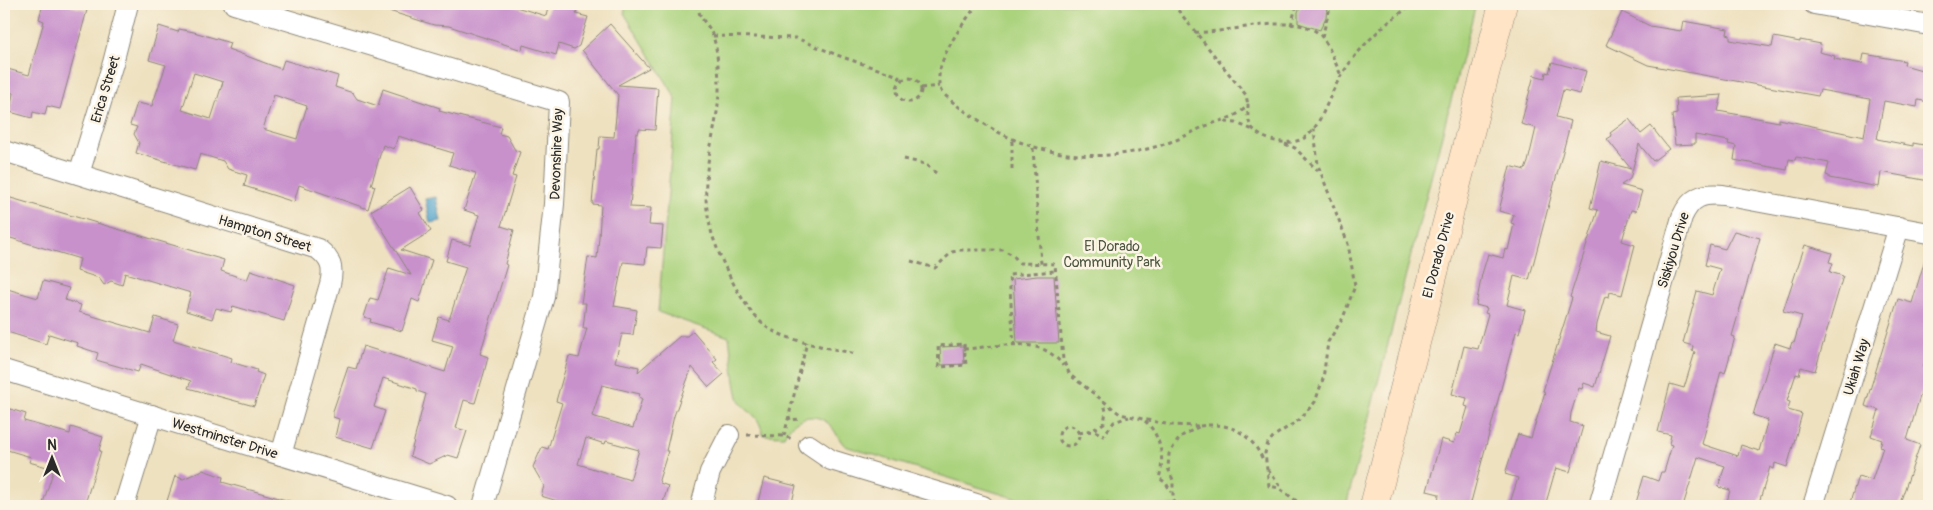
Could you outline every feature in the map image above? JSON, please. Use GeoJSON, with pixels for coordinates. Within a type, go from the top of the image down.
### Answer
{"type":"FeatureCollection","features":[{"type":"Feature","properties":{"kind":"street","name":"Erica Street"},"geometry":{"type":"LineString","coordinates":[[79,174],[113,63],[128,4]]}},
{"type":"Feature","properties":{"kind":"street","name":"Devonshire Way"},"geometry":{"type":"LineString","coordinates":[[234,4],[559,102],[554,204],[544,297],[483,506]]}},
{"type":"Feature","properties":{"kind":"street","name":"El Dorado Drive"},"geometry":{"type":"LineString","coordinates":[[1374,506],[1503,4]]}},
{"type":"Feature","properties":{"kind":"street"},"geometry":{"type":"LineString","coordinates":[[1814,4],[1929,25]]}},
{"type":"Feature","properties":{"kind":"street","name":"Hampton Street"},"geometry":{"type":"LineString","coordinates":[[4,151],[318,249],[325,254],[332,264],[333,274],[281,454]]}},
{"type":"Feature","properties":{"kind":"street","name":"Siskiyou Drive"},"geometry":{"type":"LineString","coordinates":[[1599,506],[1682,217],[1689,203],[1704,194],[1723,195],[1929,233]]}},
{"type":"Feature","properties":{"kind":"street","name":"Ukiah Way"},"geometry":{"type":"LineString","coordinates":[[1813,506],[1899,227]]}},
{"type":"Feature","properties":{"kind":"street","name":"Westminster Drive"},"geometry":{"type":"LineString","coordinates":[[4,370],[447,506]]}},
{"type":"Feature","properties":{"kind":"street"},"geometry":{"type":"LineString","coordinates":[[124,506],[152,415]]}},
{"type":"Feature","properties":{"kind":"street"},"geometry":{"type":"LineString","coordinates":[[701,506],[710,472],[729,435]]}},
{"type":"Feature","properties":{"kind":"street"},"geometry":{"type":"LineString","coordinates":[[810,445],[831,460],[983,506]]}},
{"type":"Feature","properties":{"kind":"path"},"geometry":{"type":"LineString","coordinates":[[698,4],[701,19],[713,36],[719,92],[708,160],[706,195],[712,234],[741,295],[759,320],[778,333],[855,354]]}},
{"type":"Feature","properties":{"kind":"path"},"geometry":{"type":"LineString","coordinates":[[978,4],[948,50],[940,69],[939,86],[952,102],[1012,141],[1034,148],[1074,156],[1136,151],[1173,142],[1239,114],[1248,105]]}},
{"type":"Feature","properties":{"kind":"path"},"geometry":{"type":"LineString","coordinates":[[1173,4],[1246,96],[1248,121],[1256,131]]}},
{"type":"Feature","properties":{"kind":"path"},"geometry":{"type":"LineString","coordinates":[[1291,25],[1297,4]]}},
{"type":"Feature","properties":{"kind":"path"},"geometry":{"type":"LineString","coordinates":[[1322,37],[1331,4]]}},
{"type":"Feature","properties":{"kind":"path"},"geometry":{"type":"LineString","coordinates":[[1280,141],[1297,141],[1306,137],[1314,129],[1341,75],[1379,31],[1414,4]]}},
{"type":"Feature","properties":{"kind":"path"},"geometry":{"type":"LineString","coordinates":[[1195,32],[1222,32],[1265,24],[1291,25],[1310,29],[1322,37],[1341,75]]}},
{"type":"Feature","properties":{"kind":"path"},"geometry":{"type":"LineString","coordinates":[[713,36],[796,38],[842,57],[896,75],[902,80],[914,79],[921,88],[920,96],[915,101],[903,101],[897,90],[902,80]]}},
{"type":"Feature","properties":{"kind":"path"},"geometry":{"type":"LineString","coordinates":[[921,88],[939,86]]}},
{"type":"Feature","properties":{"kind":"path"},"geometry":{"type":"LineString","coordinates":[[1217,122],[1236,123],[1295,148],[1320,173]]}},
{"type":"Feature","properties":{"kind":"path"},"geometry":{"type":"LineString","coordinates":[[1284,491],[1269,486],[1266,453],[1271,439],[1299,420],[1315,402],[1323,379],[1328,342],[1343,318],[1355,286],[1347,239],[1320,173],[1315,151],[1314,129]]}},
{"type":"Feature","properties":{"kind":"path"},"geometry":{"type":"LineString","coordinates":[[1012,141],[1012,169]]}},
{"type":"Feature","properties":{"kind":"path"},"geometry":{"type":"LineString","coordinates":[[1034,148],[1041,264]]}},
{"type":"Feature","properties":{"kind":"path"},"geometry":{"type":"LineString","coordinates":[[904,159],[925,164],[936,173]]}},
{"type":"Feature","properties":{"kind":"path"},"geometry":{"type":"LineString","coordinates":[[911,261],[935,268],[947,256],[961,250],[1003,250],[1013,255],[1019,263],[1055,264],[1062,355],[1067,371]]}},
{"type":"Feature","properties":{"kind":"path"},"geometry":{"type":"LineString","coordinates":[[1014,346],[1009,275],[1055,272]]}},
{"type":"Feature","properties":{"kind":"path"},"geometry":{"type":"LineString","coordinates":[[762,435],[784,436],[807,342]]}},
{"type":"Feature","properties":{"kind":"path"},"geometry":{"type":"LineString","coordinates":[[964,344],[964,349],[966,365],[939,367],[938,346],[964,344]]}},
{"type":"Feature","properties":{"kind":"path"},"geometry":{"type":"LineString","coordinates":[[964,349],[1032,345],[1049,350],[1067,371],[1102,402],[1120,414],[1170,425],[1219,425],[1240,431],[1256,446],[1267,468],[1284,491],[1303,506]]}},
{"type":"Feature","properties":{"kind":"path"},"geometry":{"type":"LineString","coordinates":[[1079,433],[1099,427],[1105,421],[1106,412],[1102,402]]}},
{"type":"Feature","properties":{"kind":"path"},"geometry":{"type":"LineString","coordinates":[[788,415],[790,420],[800,419]]}},
{"type":"Feature","properties":{"kind":"path"},"geometry":{"type":"LineString","coordinates":[[1087,431],[1097,432],[1103,436],[1114,422],[1122,418],[1137,418],[1146,422],[1155,433],[1162,457],[1159,478],[1166,483],[1173,497]]}},
{"type":"Feature","properties":{"kind":"path"},"geometry":{"type":"LineString","coordinates":[[1068,426],[1074,427],[1079,433],[1078,441],[1072,445],[1066,445],[1060,437],[1063,428],[1068,426]]}},
{"type":"Feature","properties":{"kind":"path"},"geometry":{"type":"LineString","coordinates":[[1173,506],[1169,454],[1180,437],[1200,426]]}},
{"type":"Feature","properties":{"kind":"green space","name":"El Dorado Community Park"},"geometry":{"type":"Polygon","coordinates":[[[627,4],[1476,4],[1346,506],[1040,506],[845,446],[831,426],[818,418],[811,417],[799,420],[793,424],[784,436],[763,435],[758,421],[739,400],[729,337],[658,312],[676,98],[624,13],[627,4]]]}},
{"type":"Feature","properties":{"kind":"water"},"geometry":{"type":"Polygon","coordinates":[[[436,197],[441,221],[430,223],[425,199],[436,197]]]}},
{"type":"Feature","properties":{"kind":"building"},"geometry":{"type":"Polygon","coordinates":[[[43,4],[70,4],[70,6],[87,10],[60,109],[47,106],[45,115],[33,112],[32,118],[10,112],[13,93],[4,90],[4,68],[29,75],[44,21],[39,19],[43,4]]]}},
{"type":"Feature","properties":{"kind":"building"},"geometry":{"type":"Polygon","coordinates":[[[377,4],[506,4],[546,16],[549,4],[562,4],[578,9],[576,14],[588,17],[579,46],[574,49],[559,44],[556,55],[523,45],[522,50],[449,26],[434,25],[376,7],[377,4]]]}},
{"type":"Feature","properties":{"kind":"building"},"geometry":{"type":"Polygon","coordinates":[[[1302,4],[1327,6],[1326,17],[1320,30],[1298,23],[1298,12],[1302,4]]]}},
{"type":"Feature","properties":{"kind":"building"},"geometry":{"type":"Polygon","coordinates":[[[1622,12],[1650,26],[1681,31],[1683,21],[1728,29],[1727,34],[1730,35],[1730,40],[1772,47],[1774,37],[1800,42],[1800,40],[1821,44],[1819,52],[1835,56],[1834,59],[1862,64],[1864,54],[1905,61],[1904,65],[1929,72],[1929,102],[1918,100],[1917,107],[1884,101],[1877,139],[1913,146],[1913,143],[1929,146],[1929,181],[1881,172],[1879,187],[1829,178],[1826,175],[1829,163],[1824,162],[1796,157],[1795,160],[1789,159],[1787,170],[1734,160],[1736,146],[1728,144],[1729,141],[1695,135],[1695,144],[1675,145],[1672,115],[1677,114],[1676,98],[1722,95],[1718,111],[1779,122],[1779,119],[1864,137],[1870,99],[1820,90],[1818,96],[1648,65],[1606,45],[1622,12]]]}},
{"type":"Feature","properties":{"kind":"building"},"geometry":{"type":"Polygon","coordinates":[[[610,24],[649,68],[618,85],[658,88],[655,130],[639,129],[638,134],[636,133],[630,207],[651,208],[649,225],[663,226],[661,248],[647,247],[645,264],[623,262],[614,306],[637,310],[633,335],[622,334],[615,362],[639,367],[638,372],[680,336],[687,336],[693,331],[717,359],[713,362],[724,374],[709,387],[692,367],[674,416],[666,451],[668,451],[659,480],[660,483],[668,486],[662,506],[574,506],[541,496],[544,486],[533,467],[542,447],[548,449],[562,403],[556,401],[569,356],[579,358],[587,328],[583,328],[586,303],[581,303],[588,257],[597,258],[601,205],[592,204],[597,149],[599,149],[600,136],[614,137],[618,95],[582,50],[610,24]],[[602,385],[592,416],[633,428],[642,399],[639,397],[640,394],[602,385]],[[586,438],[578,464],[630,480],[639,450],[606,441],[605,444],[586,438]]]}},
{"type":"Feature","properties":{"kind":"building"},"geometry":{"type":"Polygon","coordinates":[[[159,26],[178,32],[179,29],[230,43],[228,49],[281,69],[284,60],[338,76],[335,87],[353,93],[357,99],[378,106],[383,89],[440,108],[439,111],[501,127],[499,134],[507,136],[515,150],[520,152],[512,176],[516,177],[501,226],[514,230],[505,264],[507,265],[480,354],[488,357],[484,373],[475,403],[464,400],[456,428],[467,431],[458,458],[448,455],[429,464],[410,456],[426,394],[417,391],[417,389],[383,378],[374,407],[385,411],[373,448],[335,437],[339,419],[333,417],[333,411],[348,367],[356,369],[363,346],[445,372],[453,346],[432,340],[439,317],[449,320],[466,267],[446,261],[452,240],[470,245],[479,215],[464,210],[476,173],[449,165],[453,153],[398,136],[394,149],[383,145],[371,185],[375,186],[368,209],[299,185],[294,202],[244,186],[247,175],[228,169],[223,161],[200,154],[195,170],[136,153],[139,143],[134,134],[137,127],[130,125],[137,103],[152,106],[166,65],[149,60],[159,26]],[[194,73],[182,110],[211,119],[223,82],[194,73]],[[274,95],[263,129],[297,139],[307,106],[274,95]]]}},
{"type":"Feature","properties":{"kind":"building"},"geometry":{"type":"Polygon","coordinates":[[[1552,62],[1586,71],[1580,94],[1563,90],[1556,117],[1571,121],[1529,280],[1514,276],[1507,305],[1525,310],[1519,333],[1516,332],[1470,506],[1438,506],[1439,494],[1427,491],[1441,439],[1454,443],[1457,433],[1460,434],[1468,407],[1465,406],[1467,398],[1452,394],[1464,346],[1478,349],[1488,314],[1485,313],[1487,308],[1476,305],[1482,274],[1488,254],[1503,258],[1505,249],[1508,250],[1514,224],[1511,223],[1514,215],[1499,211],[1510,166],[1525,170],[1528,162],[1536,128],[1521,124],[1534,75],[1545,78],[1546,72],[1549,73],[1552,62]]]}},
{"type":"Feature","properties":{"kind":"building"},"geometry":{"type":"Polygon","coordinates":[[[1629,119],[1641,134],[1651,126],[1669,149],[1653,161],[1639,144],[1630,179],[1621,185],[1642,191],[1636,211],[1631,210],[1622,241],[1635,245],[1622,295],[1610,292],[1609,297],[1605,296],[1597,324],[1596,332],[1610,336],[1595,387],[1584,383],[1582,389],[1579,388],[1571,413],[1570,422],[1583,426],[1570,472],[1556,468],[1545,506],[1509,506],[1518,478],[1505,474],[1518,434],[1531,438],[1545,392],[1543,391],[1572,298],[1570,297],[1598,210],[1590,208],[1601,161],[1631,169],[1607,139],[1612,136],[1610,133],[1629,119]]]}},
{"type":"Feature","properties":{"kind":"building"},"geometry":{"type":"Polygon","coordinates":[[[410,187],[424,210],[420,213],[431,231],[401,250],[432,260],[419,302],[412,299],[402,331],[370,322],[371,319],[364,317],[370,298],[378,300],[389,268],[411,275],[371,211],[410,187]]]}},
{"type":"Feature","properties":{"kind":"building"},"geometry":{"type":"Polygon","coordinates":[[[4,196],[224,260],[221,271],[247,280],[251,270],[295,285],[284,321],[233,306],[231,312],[216,308],[212,319],[186,311],[191,293],[125,273],[122,285],[111,281],[104,285],[99,278],[77,271],[80,259],[4,236],[4,196]]]}},
{"type":"Feature","properties":{"kind":"building"},"geometry":{"type":"Polygon","coordinates":[[[1734,231],[1760,238],[1732,336],[1735,337],[1725,373],[1721,371],[1702,444],[1738,456],[1741,445],[1759,451],[1768,420],[1753,415],[1775,343],[1790,348],[1792,342],[1794,343],[1802,316],[1783,311],[1805,245],[1832,253],[1829,262],[1833,263],[1830,272],[1843,276],[1815,371],[1801,367],[1799,375],[1796,374],[1787,401],[1790,402],[1788,410],[1802,414],[1787,467],[1775,463],[1774,469],[1770,467],[1758,506],[1726,506],[1730,490],[1718,487],[1725,466],[1698,457],[1683,506],[1635,506],[1644,476],[1658,481],[1661,472],[1664,472],[1672,445],[1669,444],[1671,435],[1658,432],[1670,384],[1684,388],[1695,352],[1692,351],[1693,346],[1683,343],[1697,291],[1712,295],[1720,269],[1705,265],[1710,245],[1725,249],[1734,231]]]}},
{"type":"Feature","properties":{"kind":"building"},"geometry":{"type":"Polygon","coordinates":[[[1926,256],[1929,256],[1929,349],[1923,368],[1928,369],[1907,440],[1920,445],[1899,506],[1849,506],[1858,476],[1872,480],[1883,447],[1880,446],[1882,440],[1871,436],[1879,410],[1865,406],[1898,299],[1912,303],[1926,256]]]}},
{"type":"Feature","properties":{"kind":"building"},"geometry":{"type":"Polygon","coordinates":[[[1054,276],[1059,343],[1017,343],[1013,279],[1054,276]]]}},
{"type":"Feature","properties":{"kind":"building"},"geometry":{"type":"Polygon","coordinates":[[[43,281],[69,288],[65,300],[81,305],[79,312],[150,333],[155,317],[178,324],[173,340],[232,358],[231,362],[257,370],[256,372],[264,375],[254,406],[188,388],[191,381],[141,364],[138,372],[96,360],[98,353],[77,346],[78,343],[49,334],[46,344],[4,331],[4,288],[38,298],[43,281]]]}},
{"type":"Feature","properties":{"kind":"building"},"geometry":{"type":"Polygon","coordinates":[[[963,346],[964,364],[941,365],[940,347],[963,346]]]}},
{"type":"Feature","properties":{"kind":"building"},"geometry":{"type":"Polygon","coordinates":[[[4,407],[26,414],[24,421],[70,434],[71,427],[103,437],[99,450],[101,451],[85,504],[78,502],[77,506],[42,506],[54,469],[29,462],[31,457],[4,449],[4,407]]]}},
{"type":"Feature","properties":{"kind":"building"},"geometry":{"type":"Polygon","coordinates":[[[203,470],[223,477],[222,482],[293,502],[292,506],[185,506],[167,501],[175,476],[183,479],[203,470]]]}},
{"type":"Feature","properties":{"kind":"building"},"geometry":{"type":"Polygon","coordinates":[[[764,478],[796,486],[791,506],[757,506],[764,478]]]}}]}
